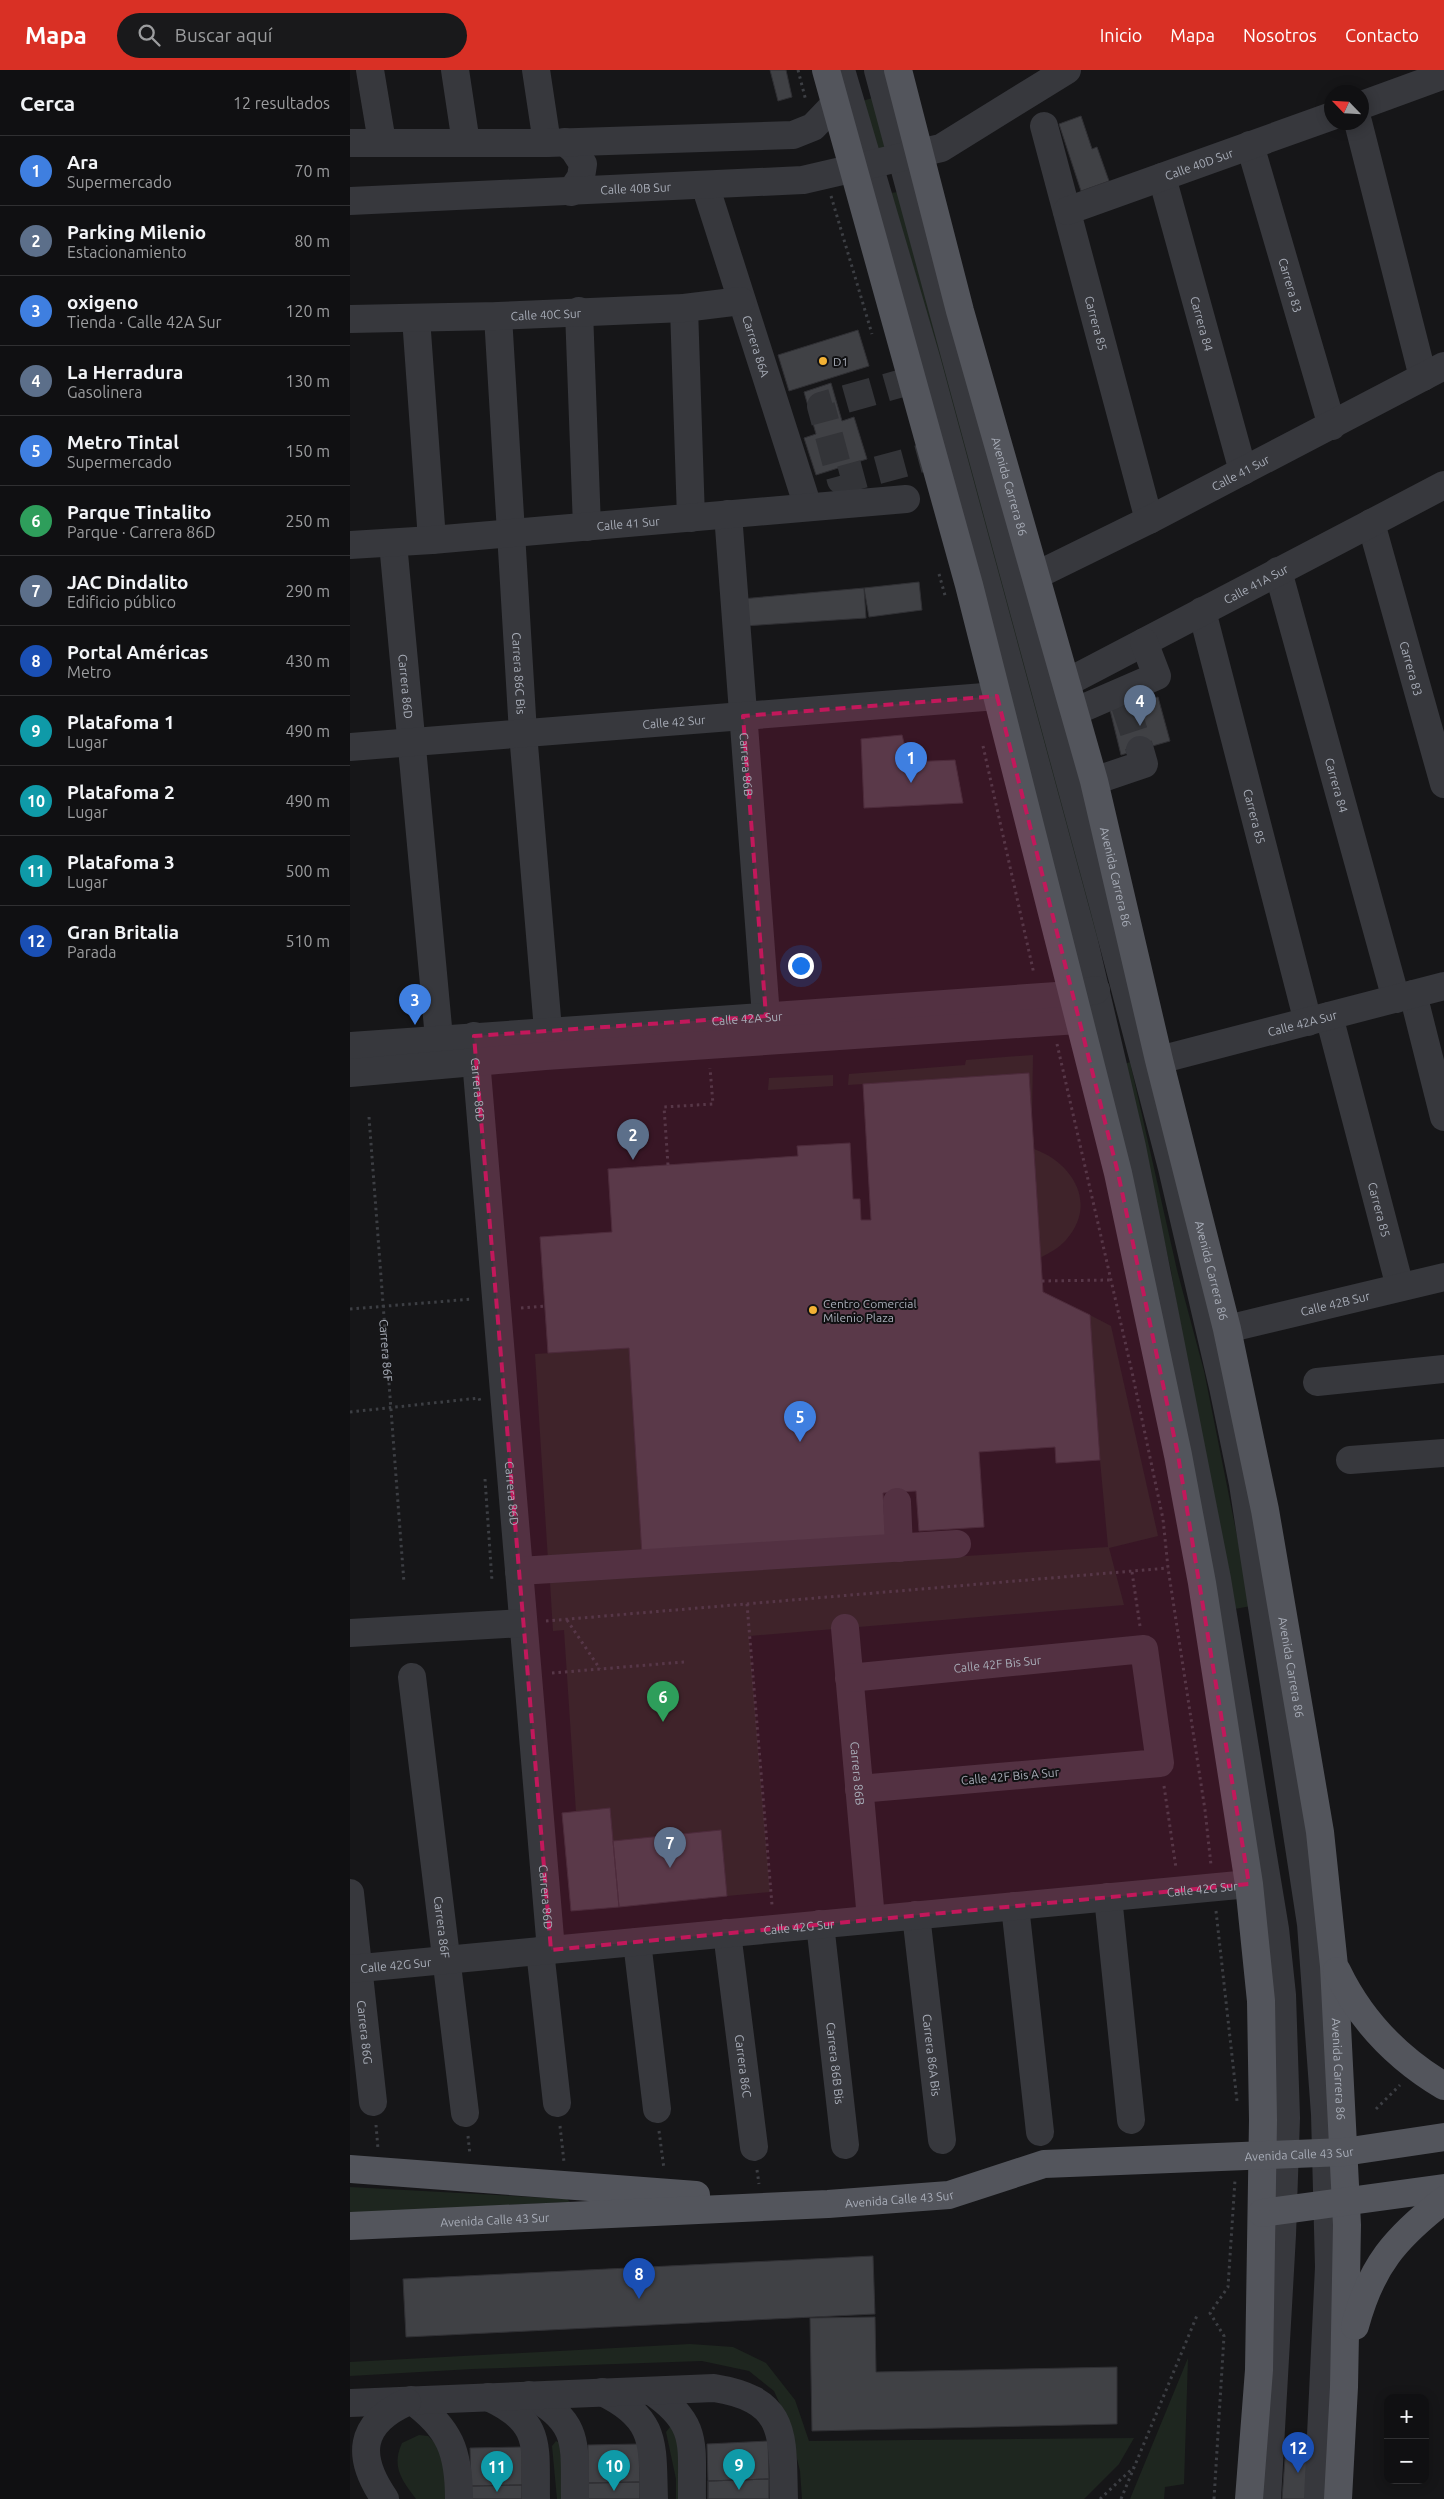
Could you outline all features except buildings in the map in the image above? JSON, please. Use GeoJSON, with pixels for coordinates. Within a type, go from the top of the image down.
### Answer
{"type":"FeatureCollection","features":[{"type":"Feature","properties":{"kind":"main road"},"geometry":{"type":"LineString","coordinates":[[826,70],[835,104],[861,167],[928,436],[1081,1002],[1178,1455],[1202,1583],[1249,1884],[1261,2001],[1261,2156]]}},
{"type":"Feature","properties":{"kind":"main road","name":"Avenida Carrera 86"},"geometry":{"type":"LineString","coordinates":[[898,70],[911,156],[960,311],[1094,781],[1132,983],[1159,1060],[1227,1329],[1265,1510],[1320,1832],[1334,1966],[1335,2152],[1344,2387],[1338,2499]]}},
{"type":"Feature","properties":{"kind":"main road"},"geometry":{"type":"LineString","coordinates":[[1334,1966],[1353,2001],[1372,2028],[1396,2053],[1423,2074],[1444,2086]]}},
{"type":"Feature","properties":{"kind":"main road","name":"Avenida Calle 43 Sur"},"geometry":{"type":"LineString","coordinates":[[350,2226],[828,2204],[949,2196],[1044,2164],[1335,2152],[1444,2137]]}},
{"type":"Feature","properties":{"kind":"main road"},"geometry":{"type":"LineString","coordinates":[[350,2169],[828,2204]]}},
{"type":"Feature","properties":{"kind":"main road"},"geometry":{"type":"LineString","coordinates":[[1250,2499],[1273,2211],[1444,2188]]}},
{"type":"Feature","properties":{"kind":"main road"},"geometry":{"type":"LineString","coordinates":[[1344,2387],[1360,2306],[1374,2272],[1382,2259],[1405,2233],[1444,2200]]}},
{"type":"Feature","properties":{"kind":"street"},"geometry":{"type":"LineString","coordinates":[[370,70],[382,142]]}},
{"type":"Feature","properties":{"kind":"street"},"geometry":{"type":"LineString","coordinates":[[455,70],[466,143]]}},
{"type":"Feature","properties":{"kind":"street"},"geometry":{"type":"LineString","coordinates":[[536,70],[556,142]]}},
{"type":"Feature","properties":{"kind":"street"},"geometry":{"type":"LineString","coordinates":[[841,70],[861,167],[926,358],[1080,925],[1081,1002],[1132,1147],[1217,1579],[1275,1929],[1286,2057],[1261,2156],[1273,2211],[1267,2499]]}},
{"type":"Feature","properties":{"kind":"street"},"geometry":{"type":"LineString","coordinates":[[878,70],[911,156],[1102,900],[1132,983],[1172,1168],[1223,1387],[1245,1494],[1311,1924],[1335,2152]]}},
{"type":"Feature","properties":{"kind":"street","name":"Calle 40B Sur"},"geometry":{"type":"LineString","coordinates":[[350,201],[803,180],[941,148],[1067,70]]}},
{"type":"Feature","properties":{"kind":"street"},"geometry":{"type":"LineString","coordinates":[[1369,102],[1444,75]]}},
{"type":"Feature","properties":{"kind":"street"},"geometry":{"type":"LineString","coordinates":[[350,143],[556,142],[793,134],[813,127],[835,104]]}},
{"type":"Feature","properties":{"kind":"street","name":"Calle 40D Sur"},"geometry":{"type":"LineString","coordinates":[[1067,211],[1324,119]]}},
{"type":"Feature","properties":{"kind":"street","name":"Carrera 85"},"geometry":{"type":"LineString","coordinates":[[1044,126],[1149,520]]}},
{"type":"Feature","properties":{"kind":"street"},"geometry":{"type":"LineString","coordinates":[[1360,130],[1434,372]]}},
{"type":"Feature","properties":{"kind":"street"},"geometry":{"type":"LineString","coordinates":[[556,142],[574,150],[583,164],[581,177],[571,192]]}},
{"type":"Feature","properties":{"kind":"street","name":"Carrera 83"},"geometry":{"type":"LineString","coordinates":[[1250,145],[1332,426]]}},
{"type":"Feature","properties":{"kind":"street","name":"Carrera 84"},"geometry":{"type":"LineString","coordinates":[[1162,177],[1242,472]]}},
{"type":"Feature","properties":{"kind":"street","name":"Carrera 86A"},"geometry":{"type":"LineString","coordinates":[[705,185],[808,507]]}},
{"type":"Feature","properties":{"kind":"street","name":"Calle 40C Sur"},"geometry":{"type":"LineString","coordinates":[[350,319],[498,316],[578,311],[684,308],[742,301]]}},
{"type":"Feature","properties":{"kind":"street"},"geometry":{"type":"LineString","coordinates":[[684,308],[691,518]]}},
{"type":"Feature","properties":{"kind":"street"},"geometry":{"type":"LineString","coordinates":[[578,311],[587,527]]}},
{"type":"Feature","properties":{"kind":"street","name":"Carrera 86C Bis"},"geometry":{"type":"LineString","coordinates":[[498,316],[523,733],[548,1030]]}},
{"type":"Feature","properties":{"kind":"street"},"geometry":{"type":"LineString","coordinates":[[416,318],[432,540]]}},
{"type":"Feature","properties":{"kind":"street","name":"Calle 41 Sur"},"geometry":{"type":"LineString","coordinates":[[1035,576],[1149,520],[1434,372]]}},
{"type":"Feature","properties":{"kind":"street","name":"Calle 41A Sur"},"geometry":{"type":"LineString","coordinates":[[1066,683],[1444,485]]}},
{"type":"Feature","properties":{"kind":"street","name":"Calle 41 Sur"},"geometry":{"type":"LineString","coordinates":[[350,545],[511,534],[906,499]]}},
{"type":"Feature","properties":{"kind":"street","name":"Carrera 86B"},"geometry":{"type":"LineString","coordinates":[[728,514],[766,1016]]}},
{"type":"Feature","properties":{"kind":"street","name":"Carrera 83"},"geometry":{"type":"LineString","coordinates":[[1371,523],[1444,784]]}},
{"type":"Feature","properties":{"kind":"street","name":"Carrera 86D"},"geometry":{"type":"LineString","coordinates":[[393,543],[439,1038]]}},
{"type":"Feature","properties":{"kind":"street","name":"Carrera 84"},"geometry":{"type":"LineString","coordinates":[[1278,571],[1405,997],[1444,1117]]}},
{"type":"Feature","properties":{"kind":"street","name":"Carrera 85"},"geometry":{"type":"LineString","coordinates":[[1202,611],[1318,1019],[1400,1287]]}},
{"type":"Feature","properties":{"kind":"street"},"geometry":{"type":"LineString","coordinates":[[1074,712],[1123,698],[1158,676],[1144,642]]}},
{"type":"Feature","properties":{"kind":"street","name":"Calle 42 Sur"},"geometry":{"type":"LineString","coordinates":[[350,746],[997,696]]}},
{"type":"Feature","properties":{"kind":"street"},"geometry":{"type":"LineString","coordinates":[[1094,781],[1144,764],[1140,750]]}},
{"type":"Feature","properties":{"kind":"street","name":"Calle 42A Sur"},"geometry":{"type":"LineString","coordinates":[[350,1073],[1081,1002],[1132,983]]}},
{"type":"Feature","properties":{"kind":"street","name":"Calle 42A Sur"},"geometry":{"type":"LineString","coordinates":[[1159,1060],[1444,986]]}},
{"type":"Feature","properties":{"kind":"street","name":"Calle 42A Sur"},"geometry":{"type":"LineString","coordinates":[[350,1046],[548,1030],[766,1016],[1081,1002]]}},
{"type":"Feature","properties":{"kind":"street","name":"Carrera 86D"},"geometry":{"type":"LineString","coordinates":[[474,1036],[519,1571],[557,2103]]}},
{"type":"Feature","properties":{"kind":"street","name":"Calle 42B Sur"},"geometry":{"type":"LineString","coordinates":[[1227,1329],[1444,1277]]}},
{"type":"Feature","properties":{"kind":"street"},"geometry":{"type":"LineString","coordinates":[[1317,1382],[1444,1369]]}},
{"type":"Feature","properties":{"kind":"street"},"geometry":{"type":"LineString","coordinates":[[1350,1460],[1444,1453]]}},
{"type":"Feature","properties":{"kind":"street"},"geometry":{"type":"LineString","coordinates":[[897,1502],[899,1548]]}},
{"type":"Feature","properties":{"kind":"street"},"geometry":{"type":"LineString","coordinates":[[519,1571],[957,1544]]}},
{"type":"Feature","properties":{"kind":"street"},"geometry":{"type":"LineString","coordinates":[[350,1632],[523,1624]]}},
{"type":"Feature","properties":{"kind":"street","name":"Carrera 86B"},"geometry":{"type":"LineString","coordinates":[[845,1628],[871,1919]]}},
{"type":"Feature","properties":{"kind":"street"},"geometry":{"type":"LineString","coordinates":[[1144,1649],[1160,1763]]}},
{"type":"Feature","properties":{"kind":"street","name":"Calle 42F Bis Sur"},"geometry":{"type":"LineString","coordinates":[[849,1678],[1144,1649]]}},
{"type":"Feature","properties":{"kind":"street","name":"Carrera 86F"},"geometry":{"type":"LineString","coordinates":[[412,1677],[465,2114]]}},
{"type":"Feature","properties":{"kind":"street","name":"Calle 42F Bis A Sur"},"geometry":{"type":"LineString","coordinates":[[859,1789],[1160,1763]]}},
{"type":"Feature","properties":{"kind":"street","name":"Calle 42G Sur"},"geometry":{"type":"LineString","coordinates":[[354,1968],[1249,1884]]}},
{"type":"Feature","properties":{"kind":"street","name":"Carrera 86G"},"geometry":{"type":"LineString","coordinates":[[350,1893],[354,1968],[373,2102]]}},
{"type":"Feature","properties":{"kind":"street"},"geometry":{"type":"LineString","coordinates":[[1108,1897],[1131,2120]]}},
{"type":"Feature","properties":{"kind":"street"},"geometry":{"type":"LineString","coordinates":[[1015,1906],[1040,2132]]}},
{"type":"Feature","properties":{"kind":"street","name":"Carrera 86A Bis"},"geometry":{"type":"LineString","coordinates":[[916,1915],[942,2140]]}},
{"type":"Feature","properties":{"kind":"street","name":"Carrera 86B Bis"},"geometry":{"type":"LineString","coordinates":[[820,1924],[845,2145]]}},
{"type":"Feature","properties":{"kind":"street","name":"Carrera 86C"},"geometry":{"type":"LineString","coordinates":[[727,1933],[754,2148]]}},
{"type":"Feature","properties":{"kind":"street"},"geometry":{"type":"LineString","coordinates":[[637,1942],[657,2109]]}},
{"type":"Feature","properties":{"kind":"street"},"geometry":{"type":"LineString","coordinates":[[1318,2499],[1337,2202]]}},
{"type":"Feature","properties":{"kind":"street"},"geometry":{"type":"LineString","coordinates":[[350,2403],[714,2388],[738,2392],[759,2403],[776,2419],[782,2440],[784,2499]]}},
{"type":"Feature","properties":{"kind":"street"},"geometry":{"type":"LineString","coordinates":[[651,2391],[678,2411],[686,2425],[691,2443],[692,2499]]}},
{"type":"Feature","properties":{"kind":"street"},"geometry":{"type":"LineString","coordinates":[[602,2392],[622,2402],[648,2430],[652,2446],[654,2499]]}},
{"type":"Feature","properties":{"kind":"street"},"geometry":{"type":"LineString","coordinates":[[529,2395],[549,2405],[562,2418],[570,2431],[574,2448],[575,2499]]}},
{"type":"Feature","properties":{"kind":"street"},"geometry":{"type":"LineString","coordinates":[[488,2397],[507,2406],[523,2419],[532,2434],[536,2451],[536,2499]]}},
{"type":"Feature","properties":{"kind":"street"},"geometry":{"type":"LineString","coordinates":[[379,2491],[366,2462],[368,2441],[375,2423],[389,2410],[411,2400]]}},
{"type":"Feature","properties":{"kind":"street"},"geometry":{"type":"LineString","coordinates":[[411,2400],[440,2424],[454,2453],[459,2478],[459,2499]]}},
{"type":"Feature","properties":{"kind":"street"},"geometry":{"type":"LineString","coordinates":[[350,2468],[379,2491]]}},
{"type":"Feature","properties":{"kind":"path"},"geometry":{"type":"LineString","coordinates":[[798,70],[808,107]]}},
{"type":"Feature","properties":{"kind":"path"},"geometry":{"type":"LineString","coordinates":[[832,201],[874,340]]}},
{"type":"Feature","properties":{"kind":"path"},"geometry":{"type":"LineString","coordinates":[[938,573],[946,602]]}},
{"type":"Feature","properties":{"kind":"path"},"geometry":{"type":"LineString","coordinates":[[982,742],[1035,977]]}},
{"type":"Feature","properties":{"kind":"path"},"geometry":{"type":"LineString","coordinates":[[1058,1047],[1163,1519],[1168,1568],[1203,1791],[1237,2103]]}},
{"type":"Feature","properties":{"kind":"path"},"geometry":{"type":"LineString","coordinates":[[668,1165],[664,1107],[713,1104],[710,1067]]}},
{"type":"Feature","properties":{"kind":"path","name":"Carrera 86F"},"geometry":{"type":"LineString","coordinates":[[369,1116],[404,1582]]}},
{"type":"Feature","properties":{"kind":"path"},"geometry":{"type":"LineString","coordinates":[[1042,1281],[1111,1280]]}},
{"type":"Feature","properties":{"kind":"path"},"geometry":{"type":"LineString","coordinates":[[350,1309],[473,1300]]}},
{"type":"Feature","properties":{"kind":"path"},"geometry":{"type":"LineString","coordinates":[[521,1308],[545,1306]]}},
{"type":"Feature","properties":{"kind":"path"},"geometry":{"type":"LineString","coordinates":[[350,1412],[480,1398],[480,1408]]}},
{"type":"Feature","properties":{"kind":"path"},"geometry":{"type":"LineString","coordinates":[[485,1475],[492,1581]]}},
{"type":"Feature","properties":{"kind":"path"},"geometry":{"type":"LineString","coordinates":[[523,1624],[1168,1568]]}},
{"type":"Feature","properties":{"kind":"path"},"geometry":{"type":"LineString","coordinates":[[1132,1572],[1144,1649]]}},
{"type":"Feature","properties":{"kind":"path"},"geometry":{"type":"LineString","coordinates":[[746,1604],[773,1928]]}},
{"type":"Feature","properties":{"kind":"path"},"geometry":{"type":"LineString","coordinates":[[567,1620],[600,1669]]}},
{"type":"Feature","properties":{"kind":"path"},"geometry":{"type":"LineString","coordinates":[[548,1673],[684,1662]]}},
{"type":"Feature","properties":{"kind":"path"},"geometry":{"type":"LineString","coordinates":[[1160,1763],[1179,1890]]}},
{"type":"Feature","properties":{"kind":"path"},"geometry":{"type":"LineString","coordinates":[[373,2102],[381,2171]]}},
{"type":"Feature","properties":{"kind":"path"},"geometry":{"type":"LineString","coordinates":[[557,2103],[566,2185]]}},
{"type":"Feature","properties":{"kind":"path"},"geometry":{"type":"LineString","coordinates":[[657,2109],[666,2192]]}},
{"type":"Feature","properties":{"kind":"path"},"geometry":{"type":"LineString","coordinates":[[465,2114],[473,2178]]}},
{"type":"Feature","properties":{"kind":"path"},"geometry":{"type":"LineString","coordinates":[[754,2148],[760,2199]]}},
{"type":"Feature","properties":{"kind":"path"},"geometry":{"type":"LineString","coordinates":[[1214,2499],[1224,2336],[1210,2313],[1228,2287],[1261,2156]]}},
{"type":"Feature","properties":{"kind":"path"},"geometry":{"type":"LineString","coordinates":[[1121,2499],[1198,2313]]}},
{"type":"Feature","properties":{"kind":"path"},"geometry":{"type":"LineString","coordinates":[[1100,2499],[1135,2466]]}},
{"type":"Feature","properties":{"kind":"highlighted area"},"geometry":{"type":"Polygon","coordinates":[[[997,696],[1118,1173],[1178,1455],[1249,1884],[551,1950],[474,1036],[766,1016],[743,716],[997,696]]]}},
{"type":"Feature","properties":{"kind":"shaded area"},"geometry":{"type":"Polygon","coordinates":[[[876,97],[887,147],[878,149],[862,101],[876,97]]]}},
{"type":"Feature","properties":{"kind":"shaded area"},"geometry":{"type":"Polygon","coordinates":[[[898,192],[1103,940],[1095,942],[890,193],[898,192]]]}},
{"type":"Feature","properties":{"kind":"shaded area"},"geometry":{"type":"Polygon","coordinates":[[[1033,1055],[1032,1117],[1029,1073],[848,1085],[849,1074],[965,1065],[966,1060],[1033,1055]]]}},
{"type":"Feature","properties":{"kind":"shaded area"},"geometry":{"type":"Polygon","coordinates":[[[1130,1062],[1177,1270],[1204,1371],[1251,1606],[1229,1610],[1171,1271],[1125,1064],[1130,1062]]]}},
{"type":"Feature","properties":{"kind":"shaded area"},"geometry":{"type":"Polygon","coordinates":[[[833,1075],[833,1086],[768,1090],[769,1078],[833,1075]]]}},
{"type":"Feature","properties":{"kind":"shaded area"},"geometry":{"type":"Polygon","coordinates":[[[1034,1149],[1048,1155],[1070,1174],[1077,1186],[1080,1199],[1080,1213],[1075,1226],[1066,1240],[1040,1258],[1034,1149]]]}},
{"type":"Feature","properties":{"kind":"shaded area"},"geometry":{"type":"Polygon","coordinates":[[[1090,1315],[1111,1326],[1158,1536],[1109,1548],[1124,1605],[749,1636],[770,1892],[727,1896],[721,1830],[613,1841],[610,1808],[576,1812],[564,1630],[553,1631],[550,1582],[1108,1547],[1090,1315]]]}},
{"type":"Feature","properties":{"kind":"shaded area"},"geometry":{"type":"Polygon","coordinates":[[[629,1348],[642,1555],[548,1560],[535,1354],[629,1348]]]}},
{"type":"Feature","properties":{"kind":"shaded area"},"geometry":{"type":"Polygon","coordinates":[[[350,2187],[567,2199],[570,2202],[350,2213],[350,2187]]]}},
{"type":"Feature","properties":{"kind":"shaded area"},"geometry":{"type":"Polygon","coordinates":[[[690,2344],[733,2347],[766,2363],[795,2400],[809,2441],[1134,2438],[1119,2464],[1084,2499],[802,2499],[800,2471],[788,2422],[774,2391],[749,2371],[702,2361],[472,2369],[350,2376],[350,2362],[690,2344]]]}},
{"type":"Feature","properties":{"kind":"shaded area"},"geometry":{"type":"Polygon","coordinates":[[[1188,2358],[1184,2484],[1165,2487],[1164,2499],[1130,2499],[1188,2358]]]}},
{"type":"Feature","properties":{"kind":"shaded area"},"geometry":{"type":"Polygon","coordinates":[[[670,2427],[676,2431],[683,2499],[676,2499],[676,2479],[666,2432],[670,2427]]]}},
{"type":"Feature","properties":{"kind":"shaded area"},"geometry":{"type":"Polygon","coordinates":[[[419,2435],[428,2436],[441,2449],[448,2499],[416,2499],[406,2486],[400,2473],[398,2459],[402,2443],[419,2435]]]}},
{"type":"Feature","properties":{"kind":"shaded area"},"geometry":{"type":"Polygon","coordinates":[[[556,2441],[560,2443],[564,2499],[557,2499],[552,2446],[556,2441]]]}},
{"type":"Feature","properties":{"kind":"tunnel"},"geometry":{"type":"LineString","coordinates":[[913,380],[821,406],[841,480],[934,455]]}},
{"type":"Feature","properties":{"kind":"tunnel"},"geometry":{"type":"LineString","coordinates":[[1125,705],[1140,750]]}},
{"type":"Feature","properties":{"kind":"place","name":"D1"},"geometry":{"type":"Point","coordinates":[823,361]}},
{"type":"Feature","properties":{"kind":"place","name":"La Herradura"},"geometry":{"type":"Point","coordinates":[1140,726]}},
{"type":"Feature","properties":{"kind":"place","name":"Ara"},"geometry":{"type":"Point","coordinates":[911,783]}},
{"type":"Feature","properties":{"kind":"place","name":"oxigeno"},"geometry":{"type":"Point","coordinates":[415,1025]}},
{"type":"Feature","properties":{"kind":"place","name":"Parking Milenio"},"geometry":{"type":"Point","coordinates":[633,1160]}},
{"type":"Feature","properties":{"kind":"place","name":"Centro Comercial Milenio Plaza"},"geometry":{"type":"Point","coordinates":[813,1310]}},
{"type":"Feature","properties":{"kind":"place","name":"Metro Tintal"},"geometry":{"type":"Point","coordinates":[800,1442]}},
{"type":"Feature","properties":{"kind":"place","name":"Parque Tintalito"},"geometry":{"type":"Point","coordinates":[663,1722]}},
{"type":"Feature","properties":{"kind":"place","name":"JAC Dindalito"},"geometry":{"type":"Point","coordinates":[670,1868]}},
{"type":"Feature","properties":{"kind":"place","name":"Portal Américas"},"geometry":{"type":"Point","coordinates":[639,2299]}},
{"type":"Feature","properties":{"kind":"place","name":"Gran Britalia"},"geometry":{"type":"Point","coordinates":[1298,2473]}},
{"type":"Feature","properties":{"kind":"place","name":"Platafoma 1"},"geometry":{"type":"Point","coordinates":[739,2490]}},
{"type":"Feature","properties":{"kind":"place","name":"Platafoma 2"},"geometry":{"type":"Point","coordinates":[614,2491]}},
{"type":"Feature","properties":{"kind":"place","name":"Platafoma 3"},"geometry":{"type":"Point","coordinates":[497,2492]}}]}
